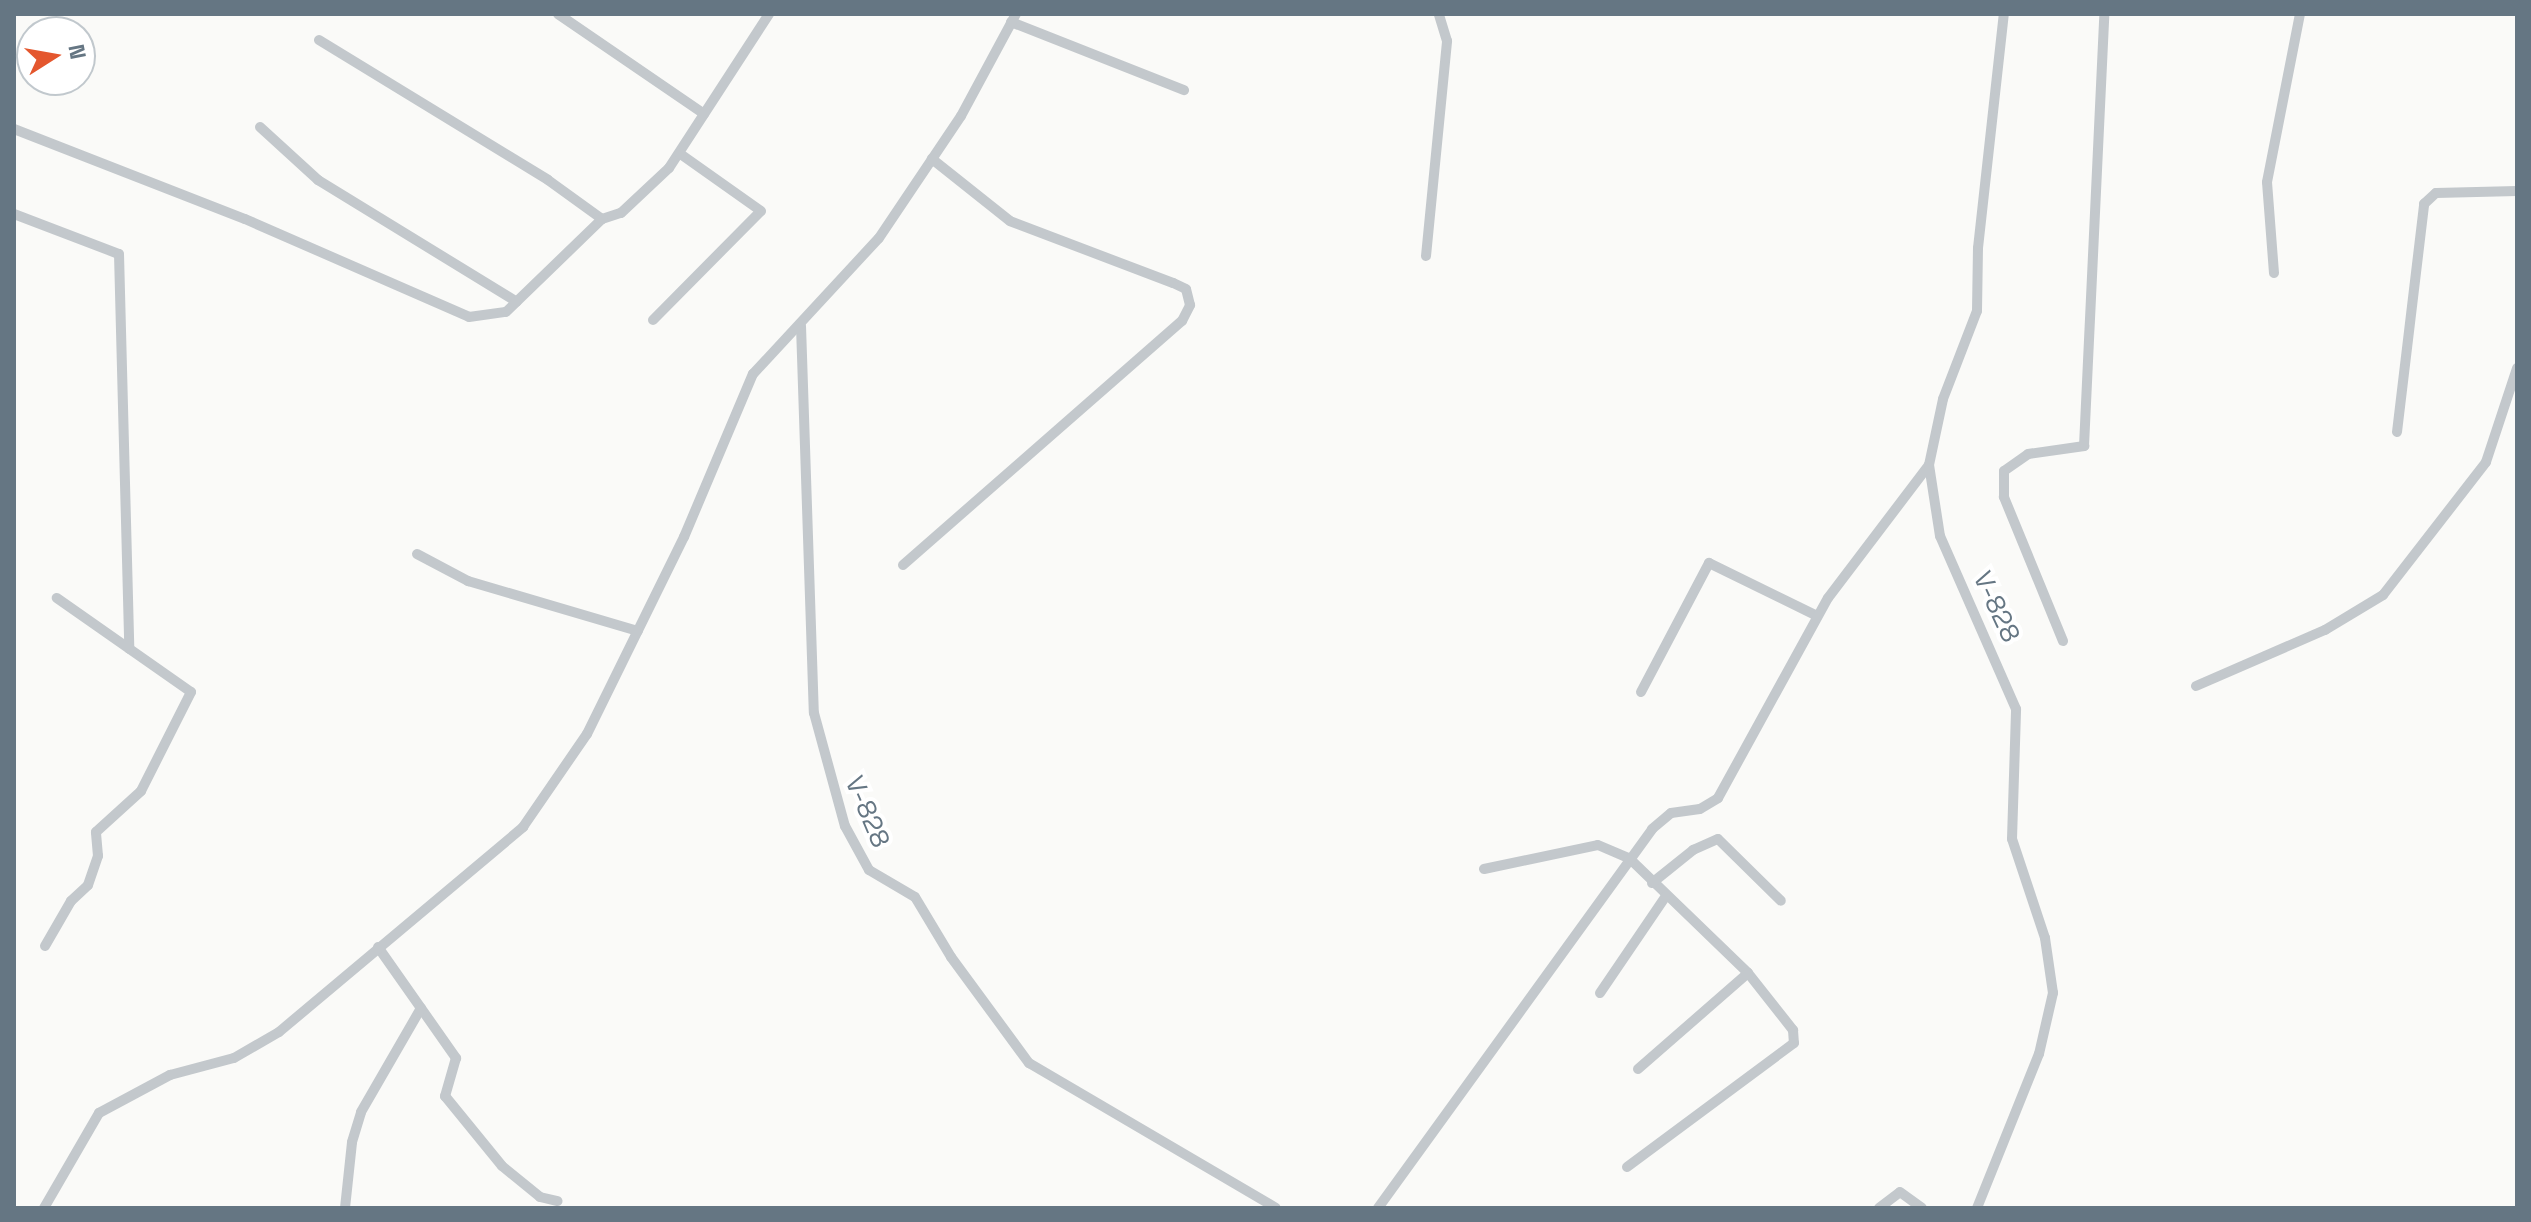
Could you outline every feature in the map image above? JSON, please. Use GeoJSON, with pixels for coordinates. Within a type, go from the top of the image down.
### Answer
{"type":"FeatureCollection","features":[{"type":"Feature","properties":{"kind":"street"},"geometry":{"type":"LineString","coordinates":[[558,14],[704,114]]}},
{"type":"Feature","properties":{"kind":"street"},"geometry":{"type":"LineString","coordinates":[[14,129],[245,219],[469,317],[506,312],[602,219],[621,213],[679,153],[769,14]]}},
{"type":"Feature","properties":{"kind":"street"},"geometry":{"type":"LineString","coordinates":[[1426,256],[1447,41],[1439,14]]}},
{"type":"Feature","properties":{"kind":"street","name":"V-828"},"geometry":{"type":"LineString","coordinates":[[1977,1208],[2039,1054],[2053,993],[2045,938],[2012,839],[2016,709],[1940,536],[1929,465],[1943,399],[1977,311],[1978,248],[2004,14]]}},
{"type":"Feature","properties":{"kind":"street"},"geometry":{"type":"LineString","coordinates":[[2063,641],[2004,497],[2004,471],[2028,454],[2084,446],[2104,14]]}},
{"type":"Feature","properties":{"kind":"street"},"geometry":{"type":"LineString","coordinates":[[2274,273],[2267,182],[2300,14]]}},
{"type":"Feature","properties":{"kind":"street"},"geometry":{"type":"LineString","coordinates":[[44,1208],[99,1113],[170,1075],[234,1058],[279,1032],[332,992],[378,947],[523,827],[587,734],[638,631],[753,374],[801,326],[879,238],[932,159],[1013,18],[1184,90]]}},
{"type":"Feature","properties":{"kind":"street"},"geometry":{"type":"LineString","coordinates":[[319,40],[548,180],[602,219]]}},
{"type":"Feature","properties":{"kind":"street"},"geometry":{"type":"LineString","coordinates":[[260,127],[318,180],[517,302]]}},
{"type":"Feature","properties":{"kind":"street"},"geometry":{"type":"LineString","coordinates":[[653,320],[761,211],[679,153]]}},
{"type":"Feature","properties":{"kind":"street"},"geometry":{"type":"LineString","coordinates":[[903,565],[1182,321],[1190,305],[1186,289],[1010,221],[932,159]]}},
{"type":"Feature","properties":{"kind":"street"},"geometry":{"type":"LineString","coordinates":[[2397,432],[2424,204],[2436,193],[2517,191]]}},
{"type":"Feature","properties":{"kind":"street"},"geometry":{"type":"LineString","coordinates":[[14,214],[119,254],[129,649]]}},
{"type":"Feature","properties":{"kind":"street","name":"V-828"},"geometry":{"type":"LineString","coordinates":[[801,326],[814,713],[845,826],[869,870],[915,897],[951,957],[1029,1063],[1276,1208]]}},
{"type":"Feature","properties":{"kind":"street"},"geometry":{"type":"LineString","coordinates":[[2196,686],[2325,630],[2383,595],[2486,462],[2517,368]]}},
{"type":"Feature","properties":{"kind":"street"},"geometry":{"type":"LineString","coordinates":[[1378,1208],[1629,858],[1671,813],[1700,809],[1718,798],[1817,616],[1875,530],[1929,465]]}},
{"type":"Feature","properties":{"kind":"street"},"geometry":{"type":"LineString","coordinates":[[417,554],[468,581],[638,631]]}},
{"type":"Feature","properties":{"kind":"street"},"geometry":{"type":"LineString","coordinates":[[1641,692],[1709,563],[1817,616]]}},
{"type":"Feature","properties":{"kind":"street"},"geometry":{"type":"LineString","coordinates":[[45,946],[71,901],[88,885],[98,856],[96,832],[141,791],[191,692],[57,598]]}},
{"type":"Feature","properties":{"kind":"street"},"geometry":{"type":"LineString","coordinates":[[1652,883],[1693,850],[1718,839],[1781,901]]}},
{"type":"Feature","properties":{"kind":"street"},"geometry":{"type":"LineString","coordinates":[[1484,869],[1598,845],[1629,858],[1748,973],[1793,1030],[1794,1043],[1627,1167]]}},
{"type":"Feature","properties":{"kind":"street"},"geometry":{"type":"LineString","coordinates":[[1600,993],[1666,896]]}},
{"type":"Feature","properties":{"kind":"street"},"geometry":{"type":"LineString","coordinates":[[378,947],[456,1058],[445,1096],[502,1166],[540,1197],[558,1201]]}},
{"type":"Feature","properties":{"kind":"street"},"geometry":{"type":"LineString","coordinates":[[1638,1069],[1748,973]]}},
{"type":"Feature","properties":{"kind":"street"},"geometry":{"type":"LineString","coordinates":[[345,1208],[352,1142],[361,1112],[421,1008]]}},
{"type":"Feature","properties":{"kind":"street"},"geometry":{"type":"LineString","coordinates":[[1879,1208],[1900,1192],[1922,1208]]}}]}
